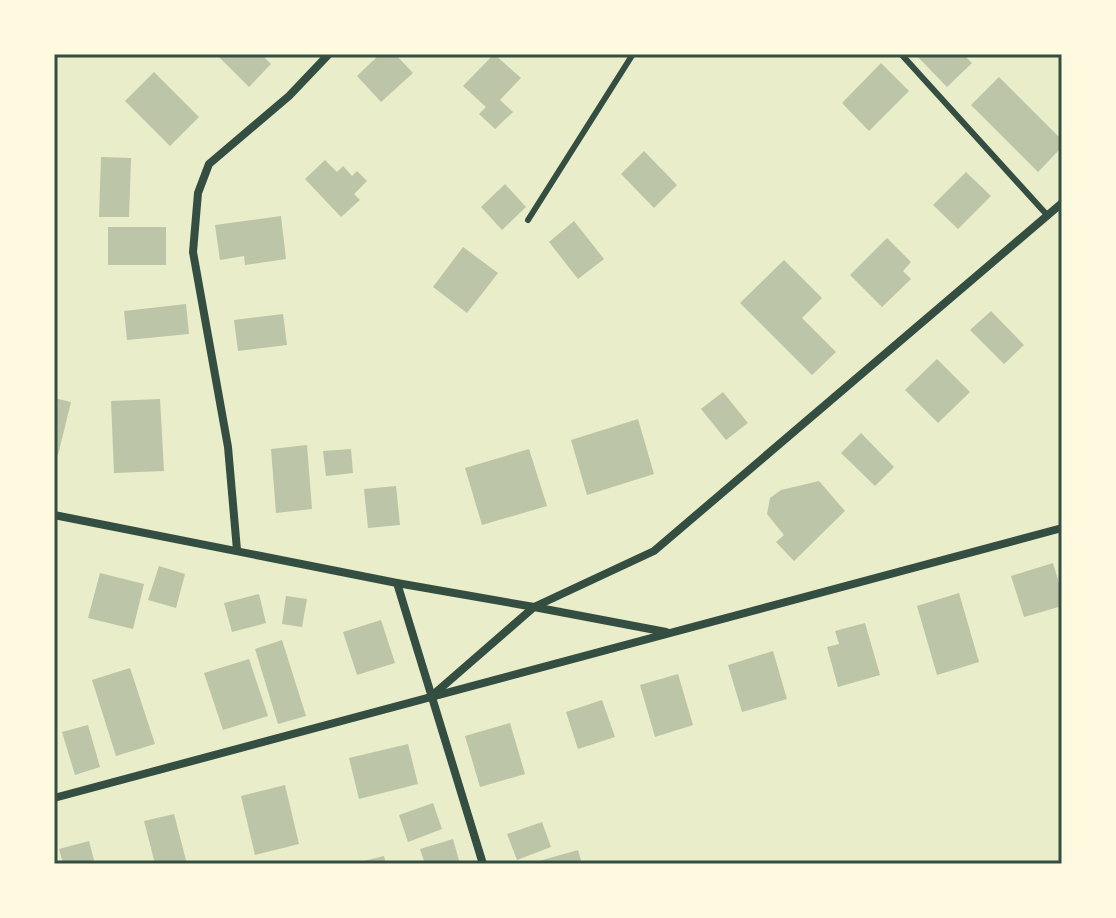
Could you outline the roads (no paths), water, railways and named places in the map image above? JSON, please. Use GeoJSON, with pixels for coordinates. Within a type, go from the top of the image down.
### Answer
{"type":"FeatureCollection","features":[{"type":"Feature","properties":{"kind":"street"},"geometry":{"type":"LineString","coordinates":[[237,550],[228,447],[193,252],[198,193],[209,164],[289,96],[329,54]]}},
{"type":"Feature","properties":{"kind":"street"},"geometry":{"type":"LineString","coordinates":[[431,697],[534,607],[654,551],[1062,203]]}},
{"type":"Feature","properties":{"kind":"street"},"geometry":{"type":"LineString","coordinates":[[54,515],[397,583],[672,633]]}},
{"type":"Feature","properties":{"kind":"street"},"geometry":{"type":"LineString","coordinates":[[54,798],[1062,528]]}},
{"type":"Feature","properties":{"kind":"street"},"geometry":{"type":"LineString","coordinates":[[397,583],[483,864]]}},
{"type":"Feature","properties":{"kind":"lane"},"geometry":{"type":"LineString","coordinates":[[528,220],[633,54]]}},
{"type":"Feature","properties":{"kind":"lane"},"geometry":{"type":"LineString","coordinates":[[901,54],[1048,216]]}}]}
